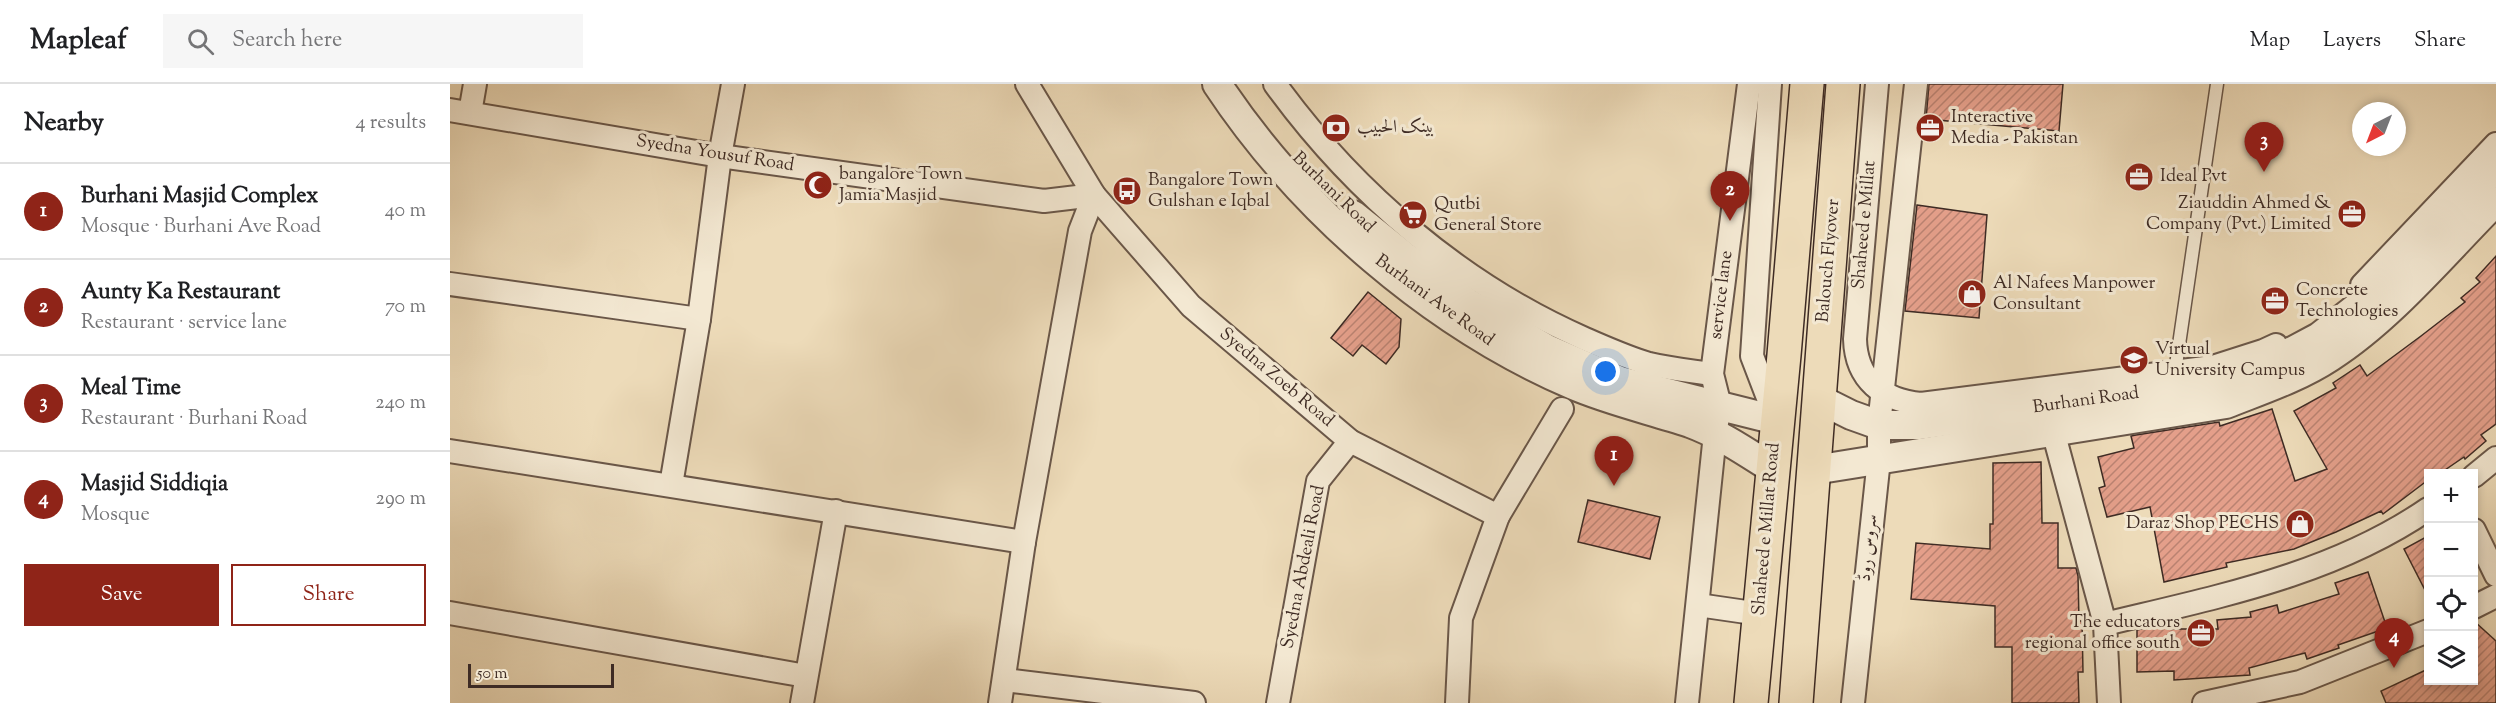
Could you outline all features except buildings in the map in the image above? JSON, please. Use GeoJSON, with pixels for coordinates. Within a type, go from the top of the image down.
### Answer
{"type":"FeatureCollection","features":[{"type":"Feature","properties":{"kind":"main road","name":"Balouch Flyover"},"geometry":{"type":"LineString","coordinates":[[1784,355],[1807,84]]}},
{"type":"Feature","properties":{"kind":"main road","name":"Balouch Flyover"},"geometry":{"type":"LineString","coordinates":[[1815,454],[1843,84]]}},
{"type":"Feature","properties":{"kind":"main road","name":"Shaheed e Millat Road"},"geometry":{"type":"LineString","coordinates":[[1751,703],[1776,420],[1784,355]]}},
{"type":"Feature","properties":{"kind":"main road"},"geometry":{"type":"LineString","coordinates":[[1796,703],[1815,454]]}},
{"type":"Feature","properties":{"kind":"main road"},"geometry":{"type":"LineString","coordinates":[[1761,607],[1770,628],[1764,703]]}},
{"type":"Feature","properties":{"kind":"main road"},"geometry":{"type":"LineString","coordinates":[[1786,703],[1792,635],[1803,617]]}},
{"type":"Feature","properties":{"kind":"street"},"geometry":{"type":"LineString","coordinates":[[460,111],[475,84]]}},
{"type":"Feature","properties":{"kind":"street"},"geometry":{"type":"LineString","coordinates":[[671,485],[699,319],[720,156],[733,84]]}},
{"type":"Feature","properties":{"kind":"street","name":"Syedna Zoeb Road"},"geometry":{"type":"LineString","coordinates":[[1027,84],[1094,195],[1191,306],[1350,441],[1498,516]]}},
{"type":"Feature","properties":{"kind":"street","name":"Burhani Ave Road"},"geometry":{"type":"LineString","coordinates":[[1217,84],[1295,183],[1344,232],[1392,274],[1455,321],[1502,350],[1574,386],[1715,434],[1773,470]]}},
{"type":"Feature","properties":{"kind":"street","name":"Burhani Road"},"geometry":{"type":"LineString","coordinates":[[1236,84],[1309,173],[1355,217],[1468,303],[1547,349],[1620,381],[1776,420]]}},
{"type":"Feature","properties":{"kind":"street"},"geometry":{"type":"LineString","coordinates":[[1275,84],[1328,151],[1374,197],[1420,238],[1483,284],[1566,331],[1611,350],[1649,364],[1713,375]]}},
{"type":"Feature","properties":{"kind":"street","name":"service lane"},"geometry":{"type":"LineString","coordinates":[[1687,703],[1715,434],[1720,406],[1713,375],[1749,84]]}},
{"type":"Feature","properties":{"kind":"street"},"geometry":{"type":"LineString","coordinates":[[1770,84],[1752,356],[1776,420]]}},
{"type":"Feature","properties":{"kind":"street","name":"Shaheed e Millat"},"geometry":{"type":"LineString","coordinates":[[1877,84],[1855,339],[1858,366],[1883,394]]}},
{"type":"Feature","properties":{"kind":"street"},"geometry":{"type":"LineString","coordinates":[[1916,84],[1883,394],[1899,401],[1922,404],[2213,367],[2264,351],[2310,326],[2356,291],[2496,144]]}},
{"type":"Feature","properties":{"kind":"street","name":"Syedna Yousuf Road"},"geometry":{"type":"LineString","coordinates":[[460,111],[720,156],[1044,201],[1094,195]]}},
{"type":"Feature","properties":{"kind":"street","name":"Burhani Road"},"geometry":{"type":"LineString","coordinates":[[1819,399],[1851,415],[1879,425],[1920,425],[2220,382],[2270,363],[2319,337],[2366,301],[2496,167]]}},
{"type":"Feature","properties":{"kind":"street"},"geometry":{"type":"LineString","coordinates":[[1000,703],[1024,542],[1080,231],[1094,195]]}},
{"type":"Feature","properties":{"kind":"street","name":"Burhani Road"},"geometry":{"type":"LineString","coordinates":[[1815,454],[1879,459],[2226,404],[2278,384],[2330,357],[2380,318],[2496,201]]}},
{"type":"Feature","properties":{"kind":"street"},"geometry":{"type":"LineString","coordinates":[[450,284],[699,319]]}},
{"type":"Feature","properties":{"kind":"street","name":"سروس روڈ"},"geometry":{"type":"LineString","coordinates":[[1853,703],[1879,459],[1879,425],[1883,394]]}},
{"type":"Feature","properties":{"kind":"street"},"geometry":{"type":"LineString","coordinates":[[1456,703],[1461,618],[1498,516],[1562,409]]}},
{"type":"Feature","properties":{"kind":"street"},"geometry":{"type":"LineString","coordinates":[[2053,431],[2105,624],[2109,703]]}},
{"type":"Feature","properties":{"kind":"street","name":"Syedna Abdeali Road"},"geometry":{"type":"LineString","coordinates":[[1278,703],[1318,481],[1350,441]]}},
{"type":"Feature","properties":{"kind":"street"},"geometry":{"type":"LineString","coordinates":[[450,451],[1024,542]]}},
{"type":"Feature","properties":{"kind":"street"},"geometry":{"type":"LineString","coordinates":[[2478,473],[2496,458]]}},
{"type":"Feature","properties":{"kind":"street"},"geometry":{"type":"LineString","coordinates":[[802,703],[836,511]]}},
{"type":"Feature","properties":{"kind":"street"},"geometry":{"type":"LineString","coordinates":[[2105,624],[2225,595],[2313,569],[2397,530],[2424,512]]}},
{"type":"Feature","properties":{"kind":"street"},"geometry":{"type":"LineString","coordinates":[[2478,538],[2496,575]]}},
{"type":"Feature","properties":{"kind":"street"},"geometry":{"type":"LineString","coordinates":[[2478,605],[2496,596]]}},
{"type":"Feature","properties":{"kind":"street"},"geometry":{"type":"LineString","coordinates":[[1698,605],[1761,607]]}},
{"type":"Feature","properties":{"kind":"street"},"geometry":{"type":"LineString","coordinates":[[450,614],[806,676]]}},
{"type":"Feature","properties":{"kind":"street"},"geometry":{"type":"LineString","coordinates":[[2204,703],[2300,682],[2424,633]]}},
{"type":"Feature","properties":{"kind":"street"},"geometry":{"type":"LineString","coordinates":[[1004,680],[1194,703]]}},
{"type":"Feature","properties":{"kind":"lane"},"geometry":{"type":"LineString","coordinates":[[2175,372],[2217,84]]}},
{"type":"Feature","properties":{"kind":"place","name":"بينک الحبيب"},"geometry":{"type":"Point","coordinates":[1336,128]}},
{"type":"Feature","properties":{"kind":"place","name":"Interactive Media - Pakistan"},"geometry":{"type":"Point","coordinates":[1930,128]}},
{"type":"Feature","properties":{"kind":"place","name":"Meal Time"},"geometry":{"type":"Point","coordinates":[2264,172]}},
{"type":"Feature","properties":{"kind":"place","name":"Ideal Pvt"},"geometry":{"type":"Point","coordinates":[2139,177]}},
{"type":"Feature","properties":{"kind":"place","name":"bangalore Town Jamia Masjid"},"geometry":{"type":"Point","coordinates":[818,185]}},
{"type":"Feature","properties":{"kind":"place","name":"Bangalore Town Gulshan e Iqbal"},"geometry":{"type":"Point","coordinates":[1127,191]}},
{"type":"Feature","properties":{"kind":"place","name":"Ziauddin Ahmed & Company (Pvt.) Limited"},"geometry":{"type":"Point","coordinates":[2352,214]}},
{"type":"Feature","properties":{"kind":"place","name":"Qutbi General Store"},"geometry":{"type":"Point","coordinates":[1413,215]}},
{"type":"Feature","properties":{"kind":"place","name":"Aunty Ka Restaurant"},"geometry":{"type":"Point","coordinates":[1730,221]}},
{"type":"Feature","properties":{"kind":"place","name":"Al Nafees Manpower Consultant"},"geometry":{"type":"Point","coordinates":[1972,294]}},
{"type":"Feature","properties":{"kind":"place","name":"Concrete Technologies"},"geometry":{"type":"Point","coordinates":[2275,301]}},
{"type":"Feature","properties":{"kind":"place","name":"Virtual University Campus"},"geometry":{"type":"Point","coordinates":[2134,360]}},
{"type":"Feature","properties":{"kind":"place","name":"Burhani Masjid Complex"},"geometry":{"type":"Point","coordinates":[1614,486]}},
{"type":"Feature","properties":{"kind":"place","name":"Daraz Shop PECHS"},"geometry":{"type":"Point","coordinates":[2300,524]}},
{"type":"Feature","properties":{"kind":"place","name":"The educators regional office south"},"geometry":{"type":"Point","coordinates":[2201,633]}},
{"type":"Feature","properties":{"kind":"place","name":"Masjid Siddiqia"},"geometry":{"type":"Point","coordinates":[2394,668]}}]}
